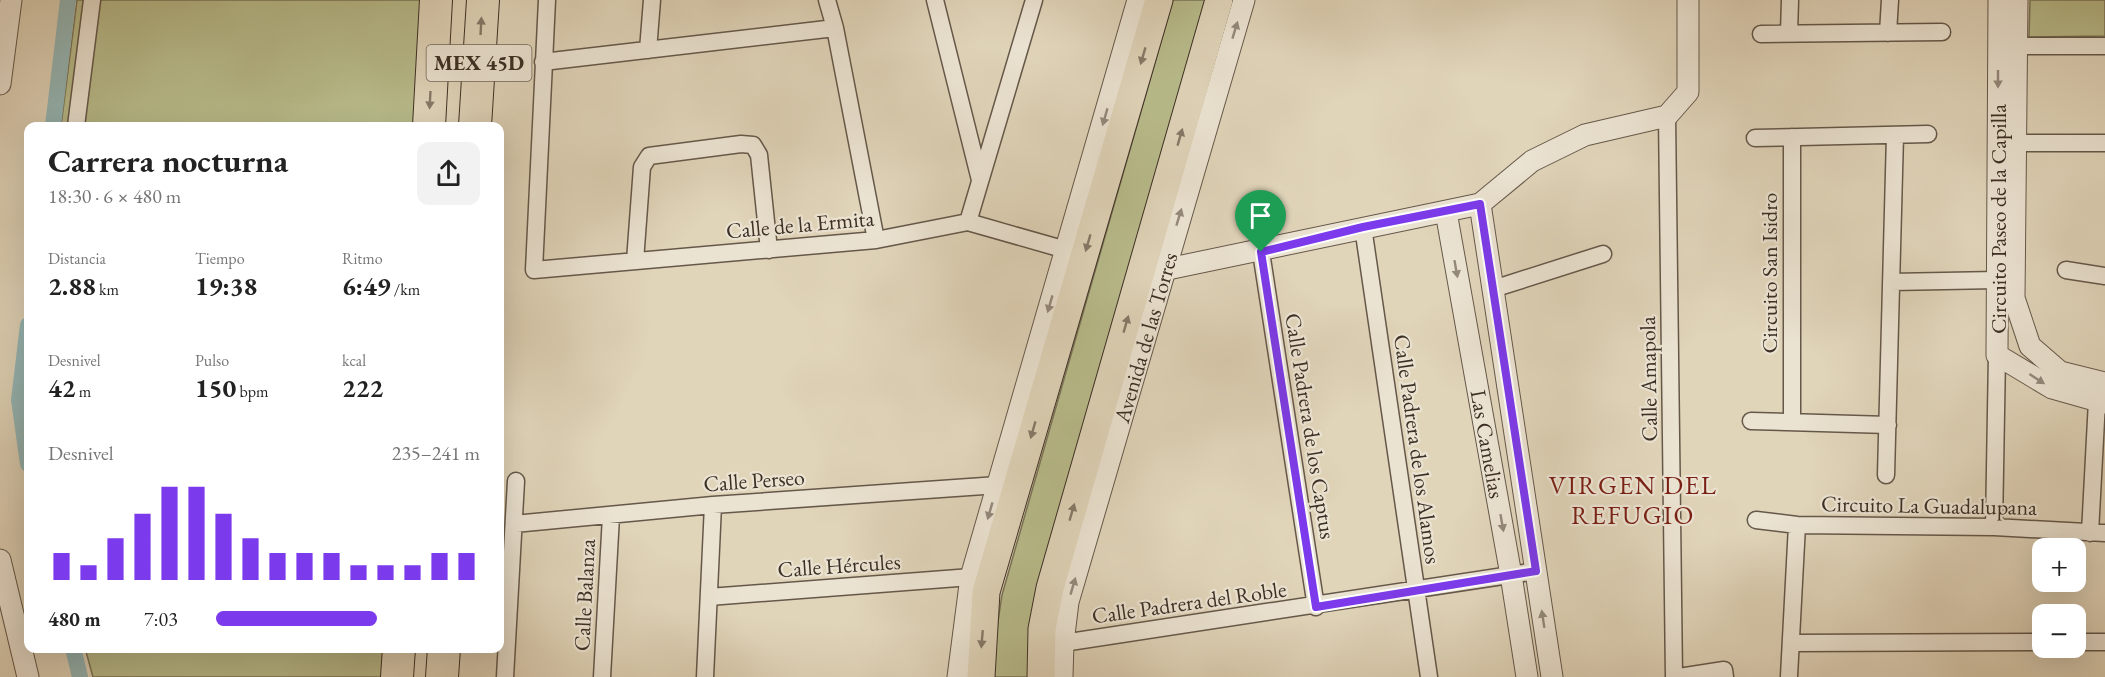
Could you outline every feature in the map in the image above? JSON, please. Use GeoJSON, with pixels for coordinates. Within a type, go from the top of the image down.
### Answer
{"type":"FeatureCollection","features":[{"type":"Feature","properties":{"kind":"highway","name":"MEX 45D"},"geometry":{"type":"LineString","coordinates":[[429,122],[436,0]]}},
{"type":"Feature","properties":{"kind":"highway","name":"MEX 45D"},"geometry":{"type":"LineString","coordinates":[[475,122],[483,0]]}},
{"type":"Feature","properties":{"kind":"highway"},"geometry":{"type":"LineString","coordinates":[[397,677],[399,653]]}},
{"type":"Feature","properties":{"kind":"highway"},"geometry":{"type":"LineString","coordinates":[[442,677],[444,653]]}},
{"type":"Feature","properties":{"kind":"main road"},"geometry":{"type":"LineString","coordinates":[[981,677],[986,592],[1159,0]]}},
{"type":"Feature","properties":{"kind":"main road","name":"Avenida de las Torres"},"geometry":{"type":"LineString","coordinates":[[1041,677],[1042,629],[1050,588],[1219,0]]}},
{"type":"Feature","properties":{"kind":"street"},"geometry":{"type":"LineString","coordinates":[[0,84],[11,0]]}},
{"type":"Feature","properties":{"kind":"street"},"geometry":{"type":"LineString","coordinates":[[77,122],[92,0]]}},
{"type":"Feature","properties":{"kind":"street"},"geometry":{"type":"LineString","coordinates":[[547,0],[543,63],[835,28]]}},
{"type":"Feature","properties":{"kind":"street"},"geometry":{"type":"LineString","coordinates":[[648,50],[652,0]]}},
{"type":"Feature","properties":{"kind":"street"},"geometry":{"type":"LineString","coordinates":[[827,0],[835,28],[876,240]]}},
{"type":"Feature","properties":{"kind":"street"},"geometry":{"type":"LineString","coordinates":[[935,0],[980,181]]}},
{"type":"Feature","properties":{"kind":"street"},"geometry":{"type":"LineString","coordinates":[[968,222],[1034,0]]}},
{"type":"Feature","properties":{"kind":"street"},"geometry":{"type":"LineString","coordinates":[[957,677],[971,577],[1138,0]]}},
{"type":"Feature","properties":{"kind":"street","name":"Avenida de las Torres"},"geometry":{"type":"LineString","coordinates":[[1062,677],[1068,602],[1163,270],[1244,0]]}},
{"type":"Feature","properties":{"kind":"street"},"geometry":{"type":"LineString","coordinates":[[1163,270],[1261,252],[1363,227],[1480,204],[1532,161],[1585,135],[1667,116],[1688,92],[1688,0]]}},
{"type":"Feature","properties":{"kind":"street"},"geometry":{"type":"LineString","coordinates":[[1789,33],[1790,0]]}},
{"type":"Feature","properties":{"kind":"street"},"geometry":{"type":"LineString","coordinates":[[1888,33],[1890,0]]}},
{"type":"Feature","properties":{"kind":"street","name":"Circuito Paseo de la Capilla"},"geometry":{"type":"LineString","coordinates":[[1999,0],[2008,46]]}},
{"type":"Feature","properties":{"kind":"street","name":"Circuito Paseo de la Capilla"},"geometry":{"type":"LineString","coordinates":[[2017,0],[2008,46],[2007,142],[2014,298],[2030,346],[2060,372],[2102,396]]}},
{"type":"Feature","properties":{"kind":"street"},"geometry":{"type":"LineString","coordinates":[[1761,34],[1942,32]]}},
{"type":"Feature","properties":{"kind":"street"},"geometry":{"type":"LineString","coordinates":[[2008,46],[2105,45]]}},
{"type":"Feature","properties":{"kind":"street","name":"Calle de la Ermita"},"geometry":{"type":"LineString","coordinates":[[543,63],[534,270],[876,240],[968,222],[1066,250]]}},
{"type":"Feature","properties":{"kind":"street","name":"Calle Amapola"},"geometry":{"type":"LineString","coordinates":[[1667,116],[1674,677]]}},
{"type":"Feature","properties":{"kind":"street"},"geometry":{"type":"LineString","coordinates":[[1755,138],[1928,134]]}},
{"type":"Feature","properties":{"kind":"street"},"geometry":{"type":"LineString","coordinates":[[1886,475],[1895,135]]}},
{"type":"Feature","properties":{"kind":"street","name":"Circuito San Isidro"},"geometry":{"type":"LineString","coordinates":[[1792,137],[1792,422]]}},
{"type":"Feature","properties":{"kind":"street"},"geometry":{"type":"LineString","coordinates":[[2007,142],[2105,143]]}},
{"type":"Feature","properties":{"kind":"street","name":"Circuito Paseo de la Capilla"},"geometry":{"type":"LineString","coordinates":[[2007,142],[1997,280],[1998,355],[2052,388],[2102,396]]}},
{"type":"Feature","properties":{"kind":"street"},"geometry":{"type":"LineString","coordinates":[[635,261],[642,167],[649,156],[741,144],[753,146],[759,155],[769,250]]}},
{"type":"Feature","properties":{"kind":"street"},"geometry":{"type":"LineString","coordinates":[[1480,204],[1552,677]]}},
{"type":"Feature","properties":{"kind":"street","name":"Las Camelias"},"geometry":{"type":"LineString","coordinates":[[1446,212],[1527,677]]}},
{"type":"Feature","properties":{"kind":"street","name":"Calle Padrera de los Alamos"},"geometry":{"type":"LineString","coordinates":[[1363,227],[1430,677]]}},
{"type":"Feature","properties":{"kind":"street","name":"Calle Padrera de los Captus"},"geometry":{"type":"LineString","coordinates":[[1261,252],[1316,607]]}},
{"type":"Feature","properties":{"kind":"street"},"geometry":{"type":"LineString","coordinates":[[1493,289],[1603,254]]}},
{"type":"Feature","properties":{"kind":"street"},"geometry":{"type":"LineString","coordinates":[[2066,270],[2105,276]]}},
{"type":"Feature","properties":{"kind":"street"},"geometry":{"type":"LineString","coordinates":[[1891,282],[1997,280]]}},
{"type":"Feature","properties":{"kind":"street"},"geometry":{"type":"LineString","coordinates":[[1994,527],[1998,355]]}},
{"type":"Feature","properties":{"kind":"street"},"geometry":{"type":"LineString","coordinates":[[2097,533],[2102,396]]}},
{"type":"Feature","properties":{"kind":"street"},"geometry":{"type":"LineString","coordinates":[[1751,421],[1888,425]]}},
{"type":"Feature","properties":{"kind":"street"},"geometry":{"type":"LineString","coordinates":[[505,677],[516,481]]}},
{"type":"Feature","properties":{"kind":"street","name":"Calle Perseo"},"geometry":{"type":"LineString","coordinates":[[514,524],[712,505],[998,485]]}},
{"type":"Feature","properties":{"kind":"street"},"geometry":{"type":"LineString","coordinates":[[705,677],[712,505]]}},
{"type":"Feature","properties":{"kind":"street","name":"Calle Balanza"},"geometry":{"type":"LineString","coordinates":[[602,677],[611,516]]}},
{"type":"Feature","properties":{"kind":"street"},"geometry":{"type":"LineString","coordinates":[[1756,520],[1797,525]]}},
{"type":"Feature","properties":{"kind":"street","name":"Circuito La Guadalupana"},"geometry":{"type":"LineString","coordinates":[[1790,676],[1797,525],[1994,527],[2097,533]]}},
{"type":"Feature","properties":{"kind":"street"},"geometry":{"type":"LineString","coordinates":[[0,560],[28,677]]}},
{"type":"Feature","properties":{"kind":"street","name":"Calle Padrera del Roble"},"geometry":{"type":"LineString","coordinates":[[1063,643],[1316,607],[1536,571]]}},
{"type":"Feature","properties":{"kind":"street","name":"Calle Hércules"},"geometry":{"type":"LineString","coordinates":[[709,597],[971,577]]}},
{"type":"Feature","properties":{"kind":"street"},"geometry":{"type":"LineString","coordinates":[[1792,643],[2032,642]]}},
{"type":"Feature","properties":{"kind":"street"},"geometry":{"type":"LineString","coordinates":[[2086,642],[2105,642]]}},
{"type":"Feature","properties":{"kind":"street"},"geometry":{"type":"LineString","coordinates":[[1679,677],[1725,674]]}},
{"type":"Feature","properties":{"kind":"green space"},"geometry":{"type":"Polygon","coordinates":[[[77,0],[425,0],[418,122],[62,122],[77,0]]]}},
{"type":"Feature","properties":{"kind":"green space"},"geometry":{"type":"Polygon","coordinates":[[[1173,0],[1208,0],[1030,677],[994,677],[995,641],[1002,595],[1173,0]]]}},
{"type":"Feature","properties":{"kind":"green space"},"geometry":{"type":"Polygon","coordinates":[[[2030,0],[2105,0],[2105,36],[2029,37],[2030,0]]]}},
{"type":"Feature","properties":{"kind":"green space"},"geometry":{"type":"Polygon","coordinates":[[[86,653],[387,653],[386,677],[93,677],[86,653]]]}},
{"type":"Feature","properties":{"kind":"waterway"},"geometry":{"type":"LineString","coordinates":[[53,122],[68,0]]}},
{"type":"Feature","properties":{"kind":"waterway"},"geometry":{"type":"LineString","coordinates":[[24,358],[19,400],[24,436]]}},
{"type":"Feature","properties":{"kind":"waterway"},"geometry":{"type":"LineString","coordinates":[[74,653],[80,677]]}},
{"type":"Feature","properties":{"kind":"district","name":"VIRGEN DEL REFUGIO"},"geometry":{"type":"Point","coordinates":[1633,500]}},
{"type":"Feature","properties":{"kind":"route"},"geometry":{"type":"LineString","coordinates":[[1480,204],[1536,571],[1316,607],[1261,252],[1363,227],[1480,204]]}}]}
